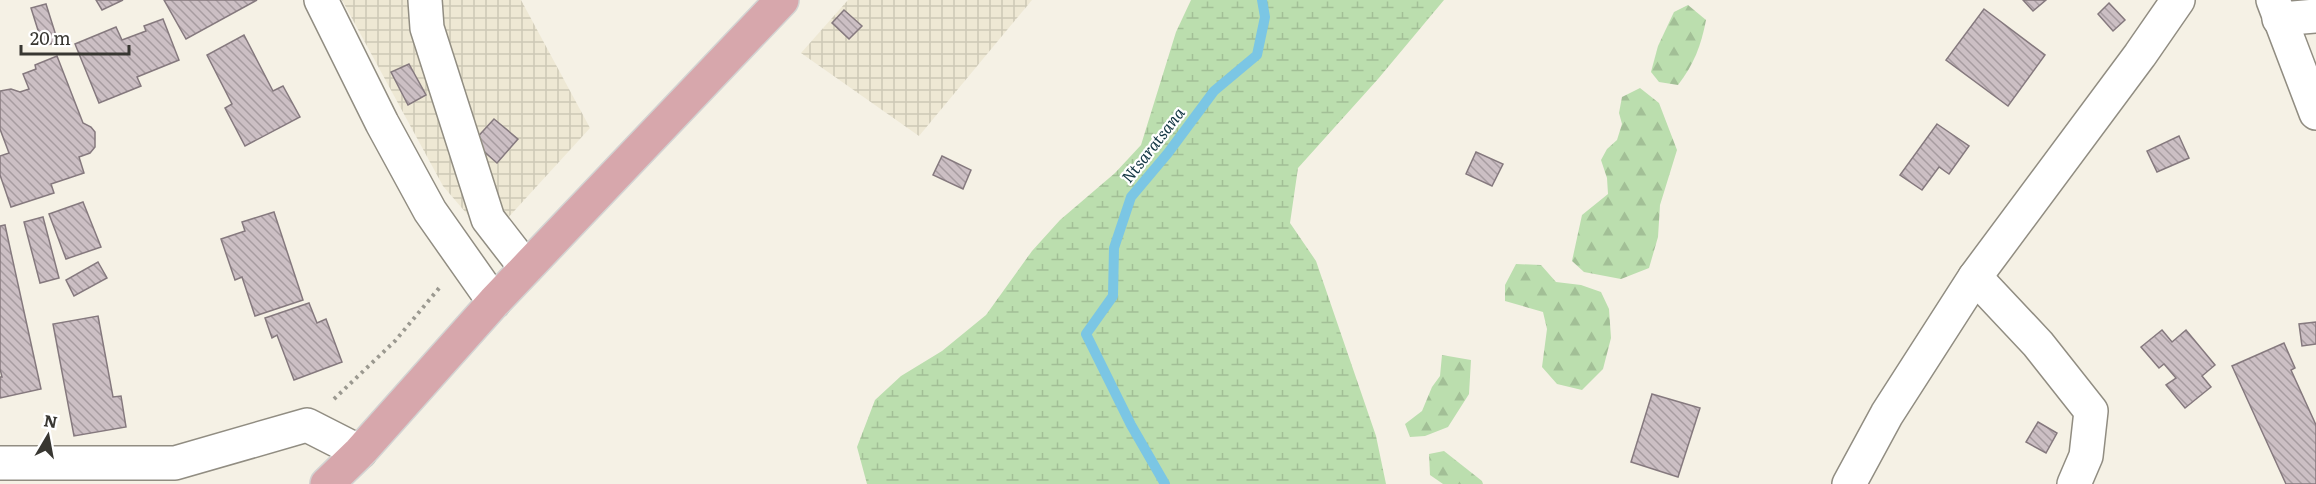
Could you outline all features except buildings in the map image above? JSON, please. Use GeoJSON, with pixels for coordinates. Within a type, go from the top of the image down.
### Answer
{"type":"FeatureCollection","features":[{"type":"Feature","properties":{"kind":"main road"},"geometry":{"type":"LineString","coordinates":[[327,484],[360,452],[494,302],[782,0]]}},
{"type":"Feature","properties":{"kind":"street"},"geometry":{"type":"LineString","coordinates":[[321,0],[382,123],[430,211],[494,302]]}},
{"type":"Feature","properties":{"kind":"street"},"geometry":{"type":"LineString","coordinates":[[425,0],[427,28],[488,219],[526,268]]}},
{"type":"Feature","properties":{"kind":"street"},"geometry":{"type":"LineString","coordinates":[[1849,484],[1887,414],[1975,277],[2140,55],[2178,0]]}},
{"type":"Feature","properties":{"kind":"street"},"geometry":{"type":"LineString","coordinates":[[2316,16],[2276,10],[2316,113]]}},
{"type":"Feature","properties":{"kind":"street"},"geometry":{"type":"LineString","coordinates":[[1975,277],[2038,344],[2091,411],[2086,456],[2074,484]]}},
{"type":"Feature","properties":{"kind":"street"},"geometry":{"type":"LineString","coordinates":[[0,463],[175,463],[307,425],[360,452]]}},
{"type":"Feature","properties":{"kind":"path"},"geometry":{"type":"LineString","coordinates":[[307,425],[395,341],[441,286],[461,256]]}},
{"type":"Feature","properties":{"kind":"shaded area"},"geometry":{"type":"Polygon","coordinates":[[[342,0],[521,0],[590,128],[505,221],[485,235],[443,186],[342,0]]]}},
{"type":"Feature","properties":{"kind":"shaded area"},"geometry":{"type":"Polygon","coordinates":[[[848,0],[1032,0],[919,136],[801,53],[848,0]]]}},
{"type":"Feature","properties":{"kind":"green space"},"geometry":{"type":"Polygon","coordinates":[[[1191,0],[1444,0],[1378,79],[1298,168],[1290,223],[1316,261],[1376,436],[1386,484],[867,484],[857,447],[875,400],[901,376],[942,351],[986,315],[1032,251],[1060,220],[1115,173],[1141,145],[1176,32],[1191,0]]]}},
{"type":"Feature","properties":{"kind":"green space"},"geometry":{"type":"Polygon","coordinates":[[[1688,5],[1706,20],[1693,62],[1678,85],[1659,82],[1651,72],[1658,46],[1674,12],[1688,5]]]}},
{"type":"Feature","properties":{"kind":"green space"},"geometry":{"type":"Polygon","coordinates":[[[1640,88],[1659,103],[1677,150],[1660,205],[1658,237],[1649,268],[1621,279],[1584,272],[1572,261],[1582,215],[1608,194],[1607,178],[1601,160],[1607,149],[1617,140],[1622,124],[1619,113],[1622,97],[1640,88]]]}},
{"type":"Feature","properties":{"kind":"green space"},"geometry":{"type":"Polygon","coordinates":[[[1516,264],[1541,265],[1556,282],[1581,285],[1601,292],[1609,309],[1611,338],[1603,369],[1582,390],[1557,384],[1542,367],[1547,329],[1543,312],[1505,301],[1505,285],[1516,264]]]}},
{"type":"Feature","properties":{"kind":"green space"},"geometry":{"type":"Polygon","coordinates":[[[1442,355],[1471,360],[1469,394],[1448,427],[1425,436],[1410,437],[1405,424],[1422,411],[1432,387],[1440,376],[1442,355]]]}},
{"type":"Feature","properties":{"kind":"green space"},"geometry":{"type":"Polygon","coordinates":[[[1444,451],[1483,484],[1443,484],[1430,475],[1429,454],[1444,451]]]}},
{"type":"Feature","properties":{"kind":"waterway","name":"Ntsaratsana"},"geometry":{"type":"LineString","coordinates":[[1165,484],[1131,425],[1086,334],[1113,296],[1114,248],[1131,197],[1168,153],[1214,91],[1257,55],[1265,17],[1262,0]]}}]}
